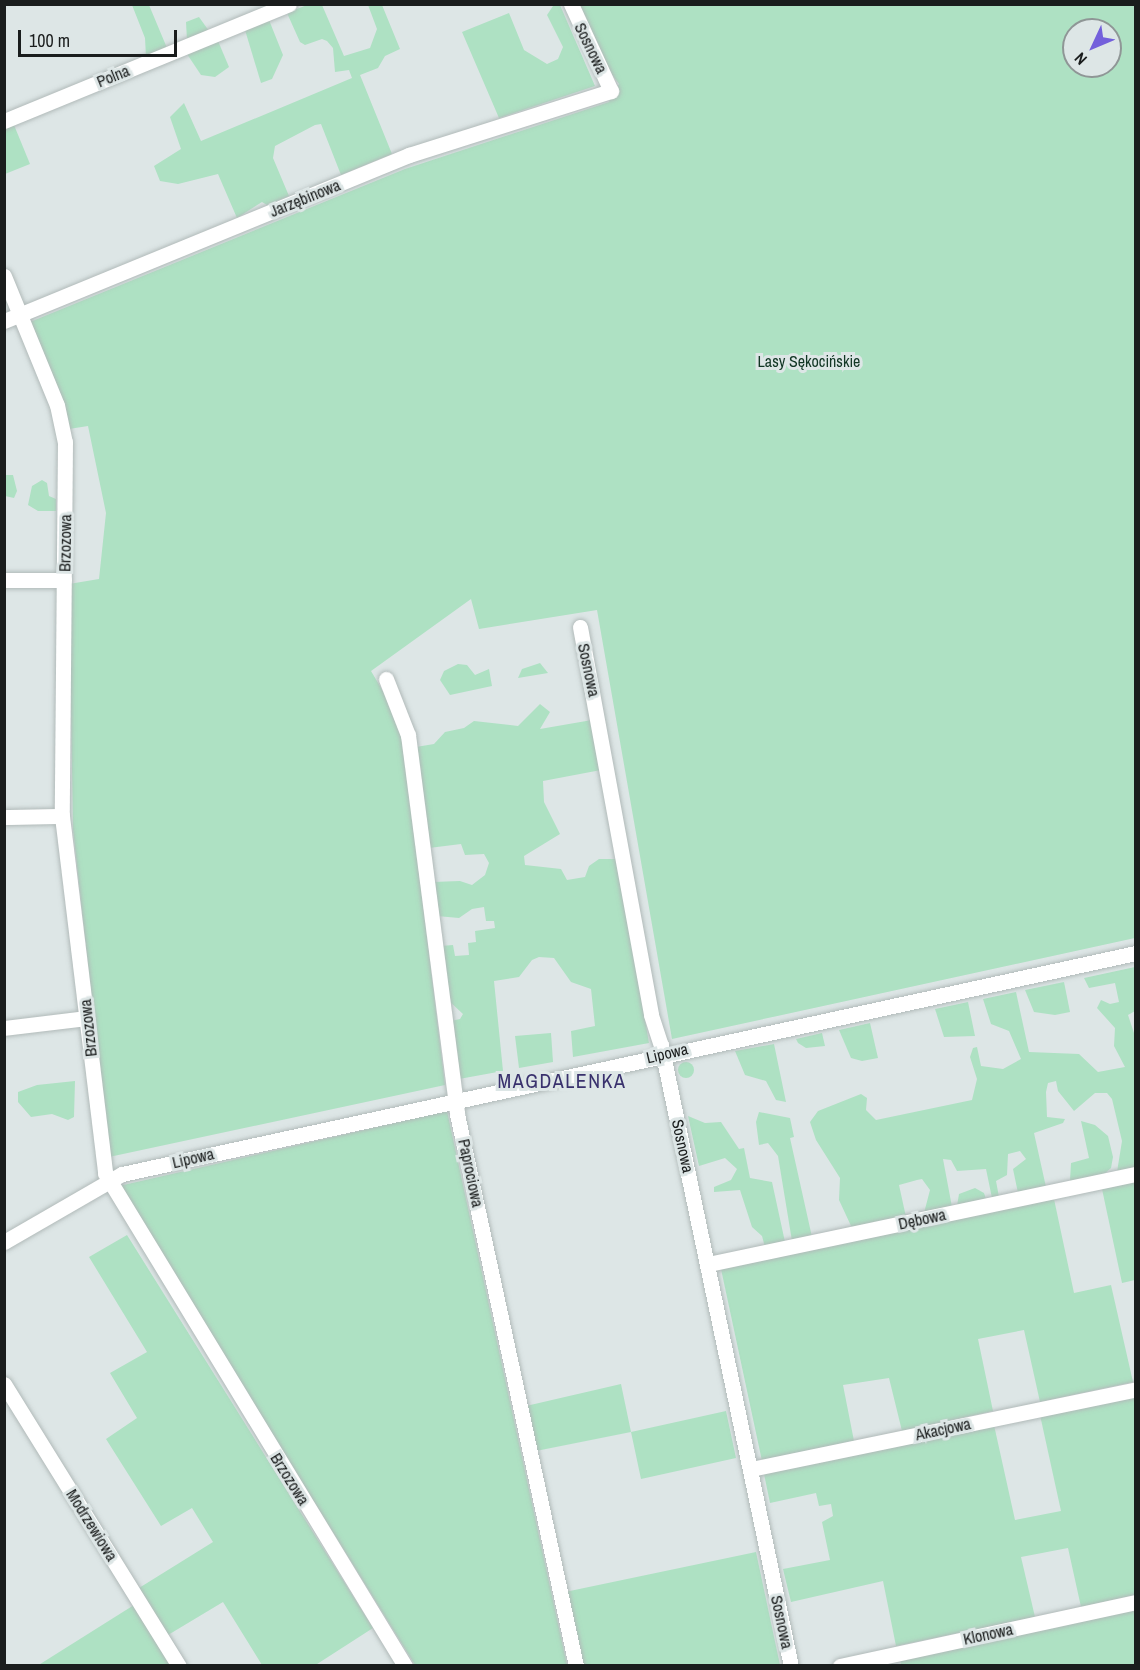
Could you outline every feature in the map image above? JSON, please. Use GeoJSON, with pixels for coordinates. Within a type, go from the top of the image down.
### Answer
{"type":"FeatureCollection","features":[{"type":"Feature","properties":{"kind":"street","name":"Polna"},"geometry":{"type":"LineString","coordinates":[[4,121],[289,4]]}},
{"type":"Feature","properties":{"kind":"street","name":"Sosnowa"},"geometry":{"type":"LineString","coordinates":[[571,4],[611,91]]}},
{"type":"Feature","properties":{"kind":"street","name":"Jarzębinowa"},"geometry":{"type":"LineString","coordinates":[[4,321],[409,155],[611,91]]}},
{"type":"Feature","properties":{"kind":"street","name":"Brzozowa"},"geometry":{"type":"LineString","coordinates":[[4,276],[63,426],[67,459],[62,816],[107,1180],[405,1665]]}},
{"type":"Feature","properties":{"kind":"street"},"geometry":{"type":"LineString","coordinates":[[4,580],[64,579]]}},
{"type":"Feature","properties":{"kind":"street","name":"Sosnowa"},"geometry":{"type":"LineString","coordinates":[[580,627],[651,1015],[663,1054],[791,1665]]}},
{"type":"Feature","properties":{"kind":"street","name":"Paprociowa"},"geometry":{"type":"LineString","coordinates":[[386,679],[408,735],[454,1100],[576,1665]]}},
{"type":"Feature","properties":{"kind":"street"},"geometry":{"type":"LineString","coordinates":[[4,817],[62,816]]}},
{"type":"Feature","properties":{"kind":"street","name":"Lipowa"},"geometry":{"type":"LineString","coordinates":[[4,1242],[107,1180],[454,1100],[1136,953]]}},
{"type":"Feature","properties":{"kind":"street"},"geometry":{"type":"LineString","coordinates":[[4,1028],[87,1018]]}},
{"type":"Feature","properties":{"kind":"street","name":"Dębowa"},"geometry":{"type":"LineString","coordinates":[[708,1264],[1136,1174]]}},
{"type":"Feature","properties":{"kind":"street","name":"Modrzewiowa"},"geometry":{"type":"LineString","coordinates":[[4,1384],[179,1665]]}},
{"type":"Feature","properties":{"kind":"street","name":"Akacjowa"},"geometry":{"type":"LineString","coordinates":[[751,1469],[1136,1389]]}},
{"type":"Feature","properties":{"kind":"street","name":"Klonowa"},"geometry":{"type":"LineString","coordinates":[[840,1665],[1136,1602]]}},
{"type":"Feature","properties":{"kind":"green space"},"geometry":{"type":"Polygon","coordinates":[[[132,5],[149,5],[167,48],[146,57],[145,38],[132,5]]]}},
{"type":"Feature","properties":{"kind":"green space"},"geometry":{"type":"Polygon","coordinates":[[[307,5],[322,5],[344,56],[370,48],[377,29],[368,5],[382,5],[400,49],[385,56],[378,68],[360,75],[392,154],[341,175],[321,124],[315,125],[275,146],[273,158],[289,196],[267,205],[262,202],[237,218],[218,174],[178,184],[160,181],[154,166],[181,149],[170,117],[184,103],[201,141],[352,78],[349,70],[335,72],[333,48],[327,41],[322,39],[305,45],[300,42],[287,13],[307,5]]]}},
{"type":"Feature","properties":{"kind":"green space"},"geometry":{"type":"Polygon","coordinates":[[[560,5],[595,86],[499,118],[462,32],[509,13],[524,50],[547,64],[558,59],[563,47],[547,15],[553,6],[560,5]]]}},
{"type":"Feature","properties":{"kind":"green space","name":"Lasy Sękocińskie"},"geometry":{"type":"Polygon","coordinates":[[[579,5],[1135,5],[1135,938],[672,1039],[597,610],[479,629],[471,599],[371,671],[394,710],[404,748],[445,1085],[109,1157],[73,829],[69,584],[99,579],[106,513],[88,426],[69,429],[30,322],[405,169],[609,102],[619,84],[603,62],[579,5]]]}},
{"type":"Feature","properties":{"kind":"green space"},"geometry":{"type":"Polygon","coordinates":[[[199,17],[209,31],[187,40],[186,22],[199,17]]]}},
{"type":"Feature","properties":{"kind":"green space"},"geometry":{"type":"Polygon","coordinates":[[[269,20],[283,55],[272,79],[261,83],[245,30],[269,20]]]}},
{"type":"Feature","properties":{"kind":"green space"},"geometry":{"type":"Polygon","coordinates":[[[218,41],[229,67],[215,77],[201,75],[187,54],[218,41]]]}},
{"type":"Feature","properties":{"kind":"green space"},"geometry":{"type":"Polygon","coordinates":[[[14,125],[30,164],[5,174],[5,129],[14,125]]]}},
{"type":"Feature","properties":{"kind":"green space"},"geometry":{"type":"Polygon","coordinates":[[[5,475],[13,475],[17,491],[14,498],[5,496],[5,475]]]}},
{"type":"Feature","properties":{"kind":"green space"},"geometry":{"type":"Polygon","coordinates":[[[42,480],[47,483],[49,496],[56,499],[56,511],[38,511],[28,505],[32,486],[42,480]]]}},
{"type":"Feature","properties":{"kind":"green space"},"geometry":{"type":"Polygon","coordinates":[[[540,663],[548,673],[518,678],[522,669],[540,663]]]}},
{"type":"Feature","properties":{"kind":"green space"},"geometry":{"type":"Polygon","coordinates":[[[458,664],[467,665],[475,675],[489,669],[492,686],[450,695],[440,680],[444,671],[458,664]]]}},
{"type":"Feature","properties":{"kind":"green space"},"geometry":{"type":"Polygon","coordinates":[[[540,704],[550,712],[540,729],[592,720],[601,770],[543,781],[544,802],[560,834],[524,856],[525,865],[561,869],[567,880],[585,877],[589,866],[599,859],[617,859],[649,1043],[573,1057],[571,1031],[595,1026],[591,989],[571,982],[554,958],[539,957],[532,960],[519,977],[494,981],[503,1071],[459,1079],[451,1021],[460,1019],[463,1014],[448,1000],[441,946],[453,945],[455,956],[469,955],[468,943],[476,942],[475,931],[495,928],[494,921],[486,921],[484,907],[472,909],[459,918],[437,916],[433,882],[460,881],[472,885],[485,875],[489,863],[484,854],[465,855],[461,844],[429,848],[416,747],[434,744],[445,732],[464,728],[474,721],[518,726],[540,704]]]}},
{"type":"Feature","properties":{"kind":"green space"},"geometry":{"type":"Polygon","coordinates":[[[1135,967],[1135,1011],[1128,1015],[1135,1036],[1135,1168],[1117,1172],[1122,1141],[1112,1099],[1107,1093],[1095,1093],[1074,1111],[1058,1091],[1056,1081],[1048,1083],[1047,1117],[1065,1119],[1063,1123],[1034,1133],[1046,1187],[1018,1193],[1013,1169],[1026,1159],[1020,1151],[1008,1154],[1007,1175],[996,1181],[999,1197],[992,1198],[986,1169],[957,1171],[951,1160],[943,1159],[952,1207],[924,1213],[930,1190],[922,1179],[917,1180],[899,1185],[906,1217],[852,1228],[839,1200],[840,1178],[816,1140],[810,1122],[818,1111],[861,1094],[867,1098],[866,1110],[876,1120],[972,1100],[977,1079],[970,1057],[973,1048],[977,1047],[981,1066],[1003,1069],[1021,1059],[1009,1031],[991,1024],[983,999],[1016,992],[1029,1052],[1079,1054],[1098,1072],[1125,1067],[1114,1046],[1115,1028],[1097,1008],[1101,1000],[1110,1004],[1119,1002],[1115,983],[1089,988],[1084,978],[1135,967]]]}},
{"type":"Feature","properties":{"kind":"green space"},"geometry":{"type":"Polygon","coordinates":[[[1064,982],[1070,1012],[1055,1015],[1034,1012],[1025,990],[1064,982]]]}},
{"type":"Feature","properties":{"kind":"green space"},"geometry":{"type":"Polygon","coordinates":[[[968,1002],[975,1036],[944,1037],[935,1009],[968,1002]]]}},
{"type":"Feature","properties":{"kind":"green space"},"geometry":{"type":"Polygon","coordinates":[[[870,1023],[878,1058],[862,1061],[851,1058],[839,1030],[870,1023]]]}},
{"type":"Feature","properties":{"kind":"green space"},"geometry":{"type":"Polygon","coordinates":[[[551,1033],[553,1062],[519,1068],[515,1036],[551,1033]]]}},
{"type":"Feature","properties":{"kind":"green space"},"geometry":{"type":"Polygon","coordinates":[[[822,1033],[825,1046],[806,1048],[796,1039],[822,1033]]]}},
{"type":"Feature","properties":{"kind":"green space"},"geometry":{"type":"Polygon","coordinates":[[[774,1044],[786,1102],[776,1100],[766,1081],[745,1075],[735,1051],[774,1044]]]}},
{"type":"Feature","properties":{"kind":"green space"},"geometry":{"type":"Polygon","coordinates":[[[683,1062],[689,1062],[694,1070],[692,1076],[683,1078],[678,1073],[678,1067],[683,1062]]]}},
{"type":"Feature","properties":{"kind":"green space"},"geometry":{"type":"Polygon","coordinates":[[[75,1081],[74,1117],[68,1120],[52,1114],[31,1117],[18,1102],[18,1092],[37,1085],[75,1081]]]}},
{"type":"Feature","properties":{"kind":"green space"},"geometry":{"type":"Polygon","coordinates":[[[447,1111],[567,1665],[415,1665],[119,1186],[447,1111]]]}},
{"type":"Feature","properties":{"kind":"green space"},"geometry":{"type":"Polygon","coordinates":[[[759,1112],[790,1118],[794,1137],[790,1138],[812,1237],[792,1241],[778,1156],[768,1143],[759,1145],[756,1122],[759,1112]]]}},
{"type":"Feature","properties":{"kind":"green space"},"geometry":{"type":"Polygon","coordinates":[[[688,1116],[705,1123],[721,1122],[739,1149],[744,1148],[750,1178],[772,1182],[785,1242],[765,1247],[762,1236],[752,1227],[740,1190],[714,1192],[714,1187],[731,1180],[737,1169],[725,1158],[699,1166],[688,1116]]]}},
{"type":"Feature","properties":{"kind":"green space"},"geometry":{"type":"Polygon","coordinates":[[[1081,1121],[1095,1125],[1108,1136],[1113,1157],[1111,1168],[1103,1175],[1070,1181],[1071,1163],[1089,1158],[1081,1121]]]}},
{"type":"Feature","properties":{"kind":"green space"},"geometry":{"type":"Polygon","coordinates":[[[1135,1182],[1135,1280],[1122,1283],[1102,1189],[1135,1182]]]}},
{"type":"Feature","properties":{"kind":"green space"},"geometry":{"type":"Polygon","coordinates":[[[975,1188],[984,1193],[986,1199],[957,1206],[959,1194],[975,1188]]]}},
{"type":"Feature","properties":{"kind":"green space"},"geometry":{"type":"Polygon","coordinates":[[[1054,1199],[1074,1293],[1111,1285],[1133,1382],[1040,1402],[1024,1330],[978,1339],[993,1411],[902,1431],[889,1378],[843,1385],[854,1441],[762,1461],[721,1269],[1054,1199]]]}},
{"type":"Feature","properties":{"kind":"green space"},"geometry":{"type":"Polygon","coordinates":[[[127,1235],[373,1628],[314,1666],[262,1665],[223,1602],[168,1635],[139,1588],[213,1542],[192,1508],[161,1526],[106,1439],[137,1418],[110,1373],[147,1352],[89,1257],[127,1235]]]}},
{"type":"Feature","properties":{"kind":"green space"},"geometry":{"type":"Polygon","coordinates":[[[621,1384],[631,1432],[536,1451],[526,1406],[621,1384]]]}},
{"type":"Feature","properties":{"kind":"green space"},"geometry":{"type":"Polygon","coordinates":[[[1135,1395],[1135,1595],[1081,1607],[1068,1548],[1021,1557],[1035,1617],[896,1646],[883,1581],[791,1602],[783,1569],[830,1560],[822,1522],[833,1516],[831,1504],[819,1506],[816,1493],[770,1503],[764,1474],[994,1425],[1015,1520],[1061,1511],[1040,1415],[1135,1395]]]}},
{"type":"Feature","properties":{"kind":"green space"},"geometry":{"type":"Polygon","coordinates":[[[726,1411],[736,1458],[641,1479],[631,1432],[726,1411]]]}},
{"type":"Feature","properties":{"kind":"green space"},"geometry":{"type":"Polygon","coordinates":[[[756,1552],[780,1665],[581,1665],[565,1592],[756,1552]]]}},
{"type":"Feature","properties":{"kind":"green space"},"geometry":{"type":"Polygon","coordinates":[[[134,1605],[171,1666],[37,1666],[134,1605]]]}},
{"type":"Feature","properties":{"kind":"green space"},"geometry":{"type":"Polygon","coordinates":[[[1135,1609],[1135,1665],[901,1666],[900,1658],[1135,1609]]]}},
{"type":"Feature","properties":{"kind":"district","name":"MAGDALENKA"},"geometry":{"type":"Point","coordinates":[562,1080]}}]}
